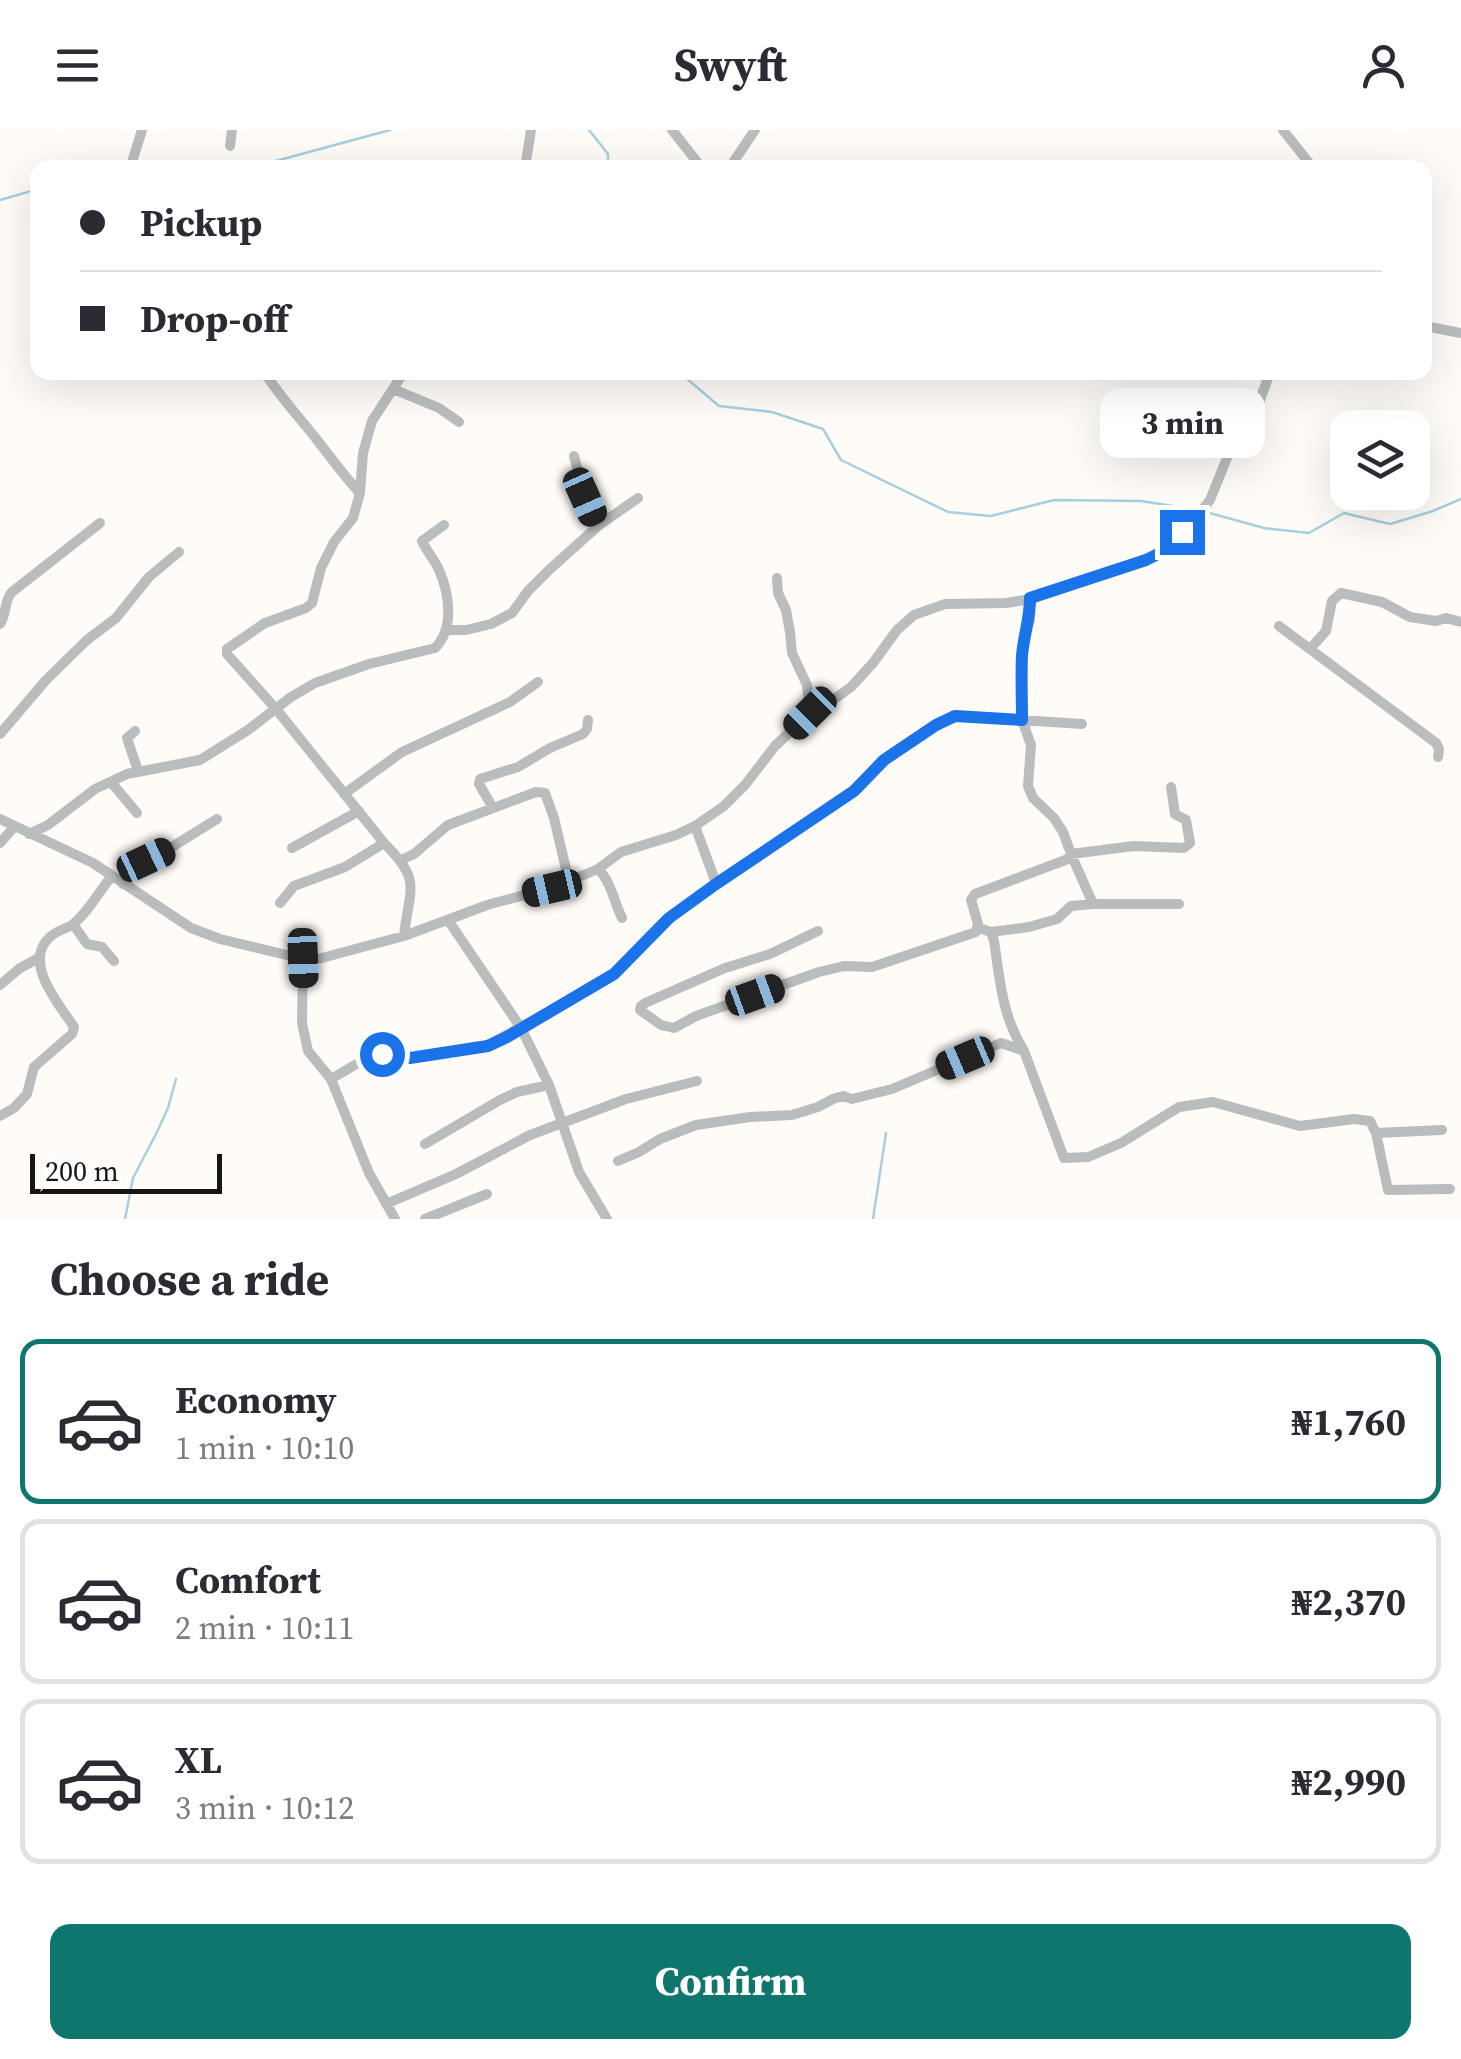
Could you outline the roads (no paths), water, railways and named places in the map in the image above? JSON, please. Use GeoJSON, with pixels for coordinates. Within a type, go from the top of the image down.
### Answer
{"type":"FeatureCollection","features":[{"type":"Feature","properties":{"kind":"street"},"geometry":{"type":"LineString","coordinates":[[133,160],[142,130]]}},
{"type":"Feature","properties":{"kind":"street"},"geometry":{"type":"LineString","coordinates":[[230,146],[232,130]]}},
{"type":"Feature","properties":{"kind":"street"},"geometry":{"type":"LineString","coordinates":[[526,160],[531,130]]}},
{"type":"Feature","properties":{"kind":"street"},"geometry":{"type":"LineString","coordinates":[[672,130],[696,160]]}},
{"type":"Feature","properties":{"kind":"street"},"geometry":{"type":"LineString","coordinates":[[735,160],[755,130]]}},
{"type":"Feature","properties":{"kind":"street"},"geometry":{"type":"LineString","coordinates":[[1284,130],[1307,160]]}},
{"type":"Feature","properties":{"kind":"street"},"geometry":{"type":"LineString","coordinates":[[1432,327],[1461,332]]}},
{"type":"Feature","properties":{"kind":"street"},"geometry":{"type":"LineString","coordinates":[[269,380],[360,493]]}},
{"type":"Feature","properties":{"kind":"street"},"geometry":{"type":"LineString","coordinates":[[398,380],[372,421],[353,518],[334,542],[321,568],[312,603],[265,623],[227,649],[227,654],[401,860],[412,885],[404,936]]}},
{"type":"Feature","properties":{"kind":"street"},"geometry":{"type":"LineString","coordinates":[[0,819],[93,863],[168,915],[202,933],[303,958],[318,959],[404,936],[490,904],[552,888],[598,869],[621,852],[694,826],[734,797],[776,746],[810,713],[851,687],[897,630],[914,616],[945,604],[1006,603],[1030,598],[1158,554],[1210,500],[1226,458],[1254,417],[1267,380]]}},
{"type":"Feature","properties":{"kind":"street"},"geometry":{"type":"LineString","coordinates":[[393,388],[439,408],[459,422]]}},
{"type":"Feature","properties":{"kind":"street"},"geometry":{"type":"LineString","coordinates":[[574,456],[598,526]]}},
{"type":"Feature","properties":{"kind":"street"},"geometry":{"type":"LineString","coordinates":[[446,630],[491,624],[512,613],[539,580],[598,526],[638,498]]}},
{"type":"Feature","properties":{"kind":"street"},"geometry":{"type":"LineString","coordinates":[[0,624],[5,618],[7,597],[100,523]]}},
{"type":"Feature","properties":{"kind":"street"},"geometry":{"type":"LineString","coordinates":[[29,834],[111,782],[138,771],[200,760],[315,683],[369,664],[436,648],[446,630],[448,602],[438,568],[422,542],[444,525]]}},
{"type":"Feature","properties":{"kind":"street"},"geometry":{"type":"LineString","coordinates":[[0,734],[46,680],[116,618],[150,577],[180,552]]}},
{"type":"Feature","properties":{"kind":"street"},"geometry":{"type":"LineString","coordinates":[[777,578],[792,652],[807,685],[810,713]]}},
{"type":"Feature","properties":{"kind":"street"},"geometry":{"type":"LineString","coordinates":[[1310,650],[1326,631],[1332,601],[1342,593],[1382,602],[1410,617],[1461,622]]}},
{"type":"Feature","properties":{"kind":"street"},"geometry":{"type":"LineString","coordinates":[[1030,598],[1022,659],[1022,720],[1030,745],[1028,786],[1033,798],[1063,832],[1093,904]]}},
{"type":"Feature","properties":{"kind":"street"},"geometry":{"type":"LineString","coordinates":[[1279,626],[1436,743],[1438,757]]}},
{"type":"Feature","properties":{"kind":"street"},"geometry":{"type":"LineString","coordinates":[[344,794],[402,752],[510,702],[538,682]]}},
{"type":"Feature","properties":{"kind":"street"},"geometry":{"type":"LineString","coordinates":[[331,1079],[382,1054],[410,1058],[488,1046],[614,974],[669,918],[826,812],[854,791],[884,760],[955,716],[1082,724]]}},
{"type":"Feature","properties":{"kind":"street"},"geometry":{"type":"LineString","coordinates":[[494,808],[479,784],[480,779],[518,767],[583,734],[588,720]]}},
{"type":"Feature","properties":{"kind":"street"},"geometry":{"type":"LineString","coordinates":[[134,731],[127,738],[138,771]]}},
{"type":"Feature","properties":{"kind":"street"},"geometry":{"type":"LineString","coordinates":[[111,782],[137,813]]}},
{"type":"Feature","properties":{"kind":"street"},"geometry":{"type":"LineString","coordinates":[[1070,854],[1134,846],[1184,848],[1190,844],[1186,820],[1175,814],[1171,788]]}},
{"type":"Feature","properties":{"kind":"street"},"geometry":{"type":"LineString","coordinates":[[401,860],[448,825],[536,792],[546,793],[569,882]]}},
{"type":"Feature","properties":{"kind":"street"},"geometry":{"type":"LineString","coordinates":[[292,848],[359,811]]}},
{"type":"Feature","properties":{"kind":"street"},"geometry":{"type":"LineString","coordinates":[[123,884],[146,860],[216,819]]}},
{"type":"Feature","properties":{"kind":"street"},"geometry":{"type":"LineString","coordinates":[[0,843],[15,826]]}},
{"type":"Feature","properties":{"kind":"street"},"geometry":{"type":"LineString","coordinates":[[694,826],[716,884]]}},
{"type":"Feature","properties":{"kind":"street"},"geometry":{"type":"LineString","coordinates":[[280,903],[294,886],[346,868],[384,844]]}},
{"type":"Feature","properties":{"kind":"street"},"geometry":{"type":"LineString","coordinates":[[979,928],[971,900],[975,894],[1068,860],[1070,854]]}},
{"type":"Feature","properties":{"kind":"street"},"geometry":{"type":"LineString","coordinates":[[598,869],[606,877],[622,918]]}},
{"type":"Feature","properties":{"kind":"street"},"geometry":{"type":"LineString","coordinates":[[0,1116],[27,1094],[34,1067],[72,1034],[74,1027],[41,971],[39,958],[48,938],[74,924],[112,876]]}},
{"type":"Feature","properties":{"kind":"street"},"geometry":{"type":"LineString","coordinates":[[979,928],[991,932],[1029,928],[1058,918],[1071,906],[1179,904]]}},
{"type":"Feature","properties":{"kind":"street"},"geometry":{"type":"LineString","coordinates":[[448,920],[521,1028],[549,1085],[580,1172],[606,1219]]}},
{"type":"Feature","properties":{"kind":"street"},"geometry":{"type":"LineString","coordinates":[[74,924],[87,944],[102,947],[114,961]]}},
{"type":"Feature","properties":{"kind":"street"},"geometry":{"type":"LineString","coordinates":[[818,931],[770,954],[692,981],[645,1003],[640,1010],[674,1028],[696,1016],[819,972],[891,962],[979,928]]}},
{"type":"Feature","properties":{"kind":"street"},"geometry":{"type":"LineString","coordinates":[[991,932],[1003,1005],[1064,1158],[1088,1157],[1121,1143],[1179,1107],[1212,1102],[1300,1126],[1354,1118],[1370,1121],[1388,1190],[1450,1189]]}},
{"type":"Feature","properties":{"kind":"street"},"geometry":{"type":"LineString","coordinates":[[0,985],[39,958]]}},
{"type":"Feature","properties":{"kind":"street"},"geometry":{"type":"LineString","coordinates":[[303,958],[304,1041],[331,1079],[369,1172],[394,1219]]}},
{"type":"Feature","properties":{"kind":"street"},"geometry":{"type":"LineString","coordinates":[[618,1161],[696,1125],[792,1116],[843,1096],[852,1099],[892,1089],[1001,1043],[1024,1051]]}},
{"type":"Feature","properties":{"kind":"street"},"geometry":{"type":"LineString","coordinates":[[386,1204],[456,1174],[521,1138],[626,1098],[697,1082]]}},
{"type":"Feature","properties":{"kind":"street"},"geometry":{"type":"LineString","coordinates":[[425,1144],[516,1092],[549,1085]]}},
{"type":"Feature","properties":{"kind":"street"},"geometry":{"type":"LineString","coordinates":[[1376,1134],[1442,1130]]}},
{"type":"Feature","properties":{"kind":"street"},"geometry":{"type":"LineString","coordinates":[[425,1219],[487,1194]]}},
{"type":"Feature","properties":{"kind":"waterway"},"geometry":{"type":"LineString","coordinates":[[279,160],[390,130]]}},
{"type":"Feature","properties":{"kind":"waterway"},"geometry":{"type":"LineString","coordinates":[[589,130],[608,154],[608,160]]}},
{"type":"Feature","properties":{"kind":"waterway"},"geometry":{"type":"LineString","coordinates":[[0,200],[30,191]]}},
{"type":"Feature","properties":{"kind":"waterway"},"geometry":{"type":"LineString","coordinates":[[688,380],[719,406],[772,412],[823,429],[841,460],[948,512],[991,516],[1054,500],[1141,501],[1198,510]]}},
{"type":"Feature","properties":{"kind":"waterway"},"geometry":{"type":"LineString","coordinates":[[1206,512],[1264,528],[1309,533],[1344,513],[1390,524],[1461,499]]}},
{"type":"Feature","properties":{"kind":"waterway"},"geometry":{"type":"LineString","coordinates":[[125,1219],[133,1178],[168,1108],[176,1079]]}},
{"type":"Feature","properties":{"kind":"waterway"},"geometry":{"type":"LineString","coordinates":[[873,1219],[886,1133]]}}]}
